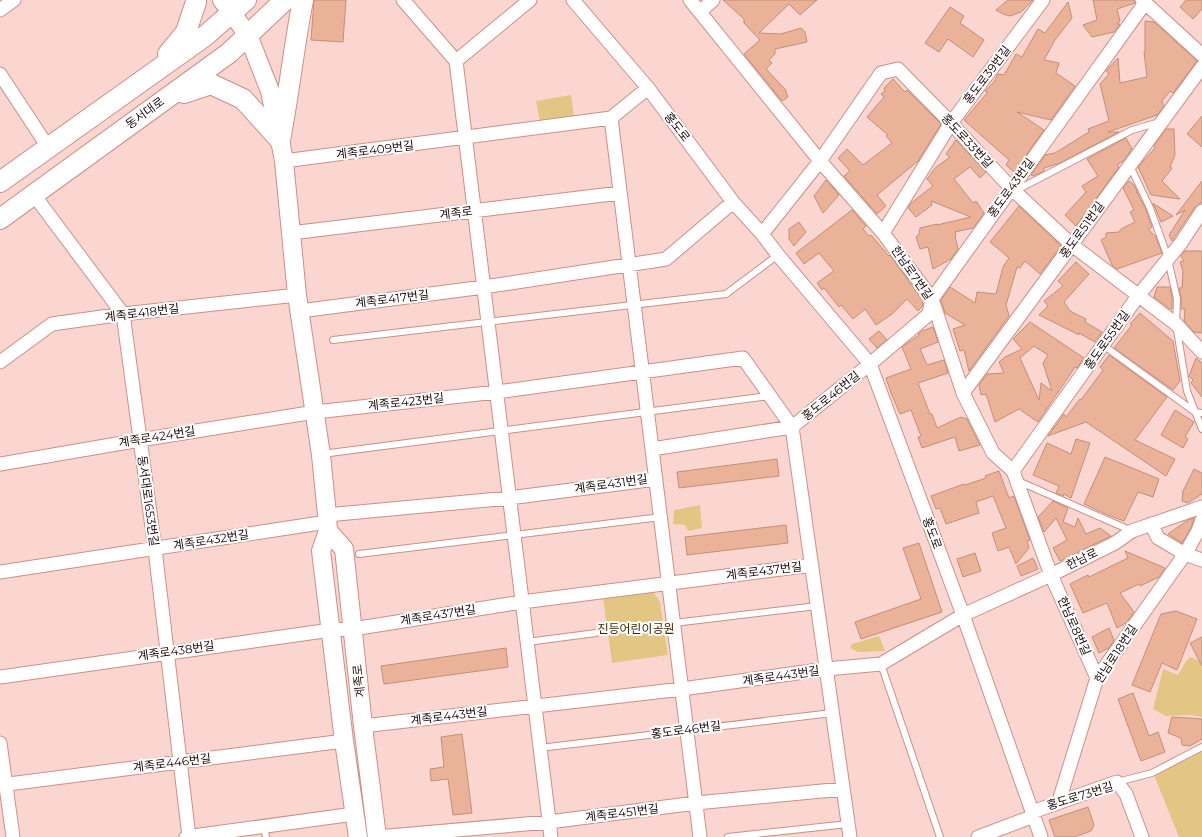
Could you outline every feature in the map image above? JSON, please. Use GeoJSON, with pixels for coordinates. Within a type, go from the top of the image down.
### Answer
{"type":"FeatureCollection","features":[{"type":"Feature","properties":{"kind":"main road"},"geometry":{"type":"LineString","coordinates":[[150,75],[186,32],[196,0]]}},
{"type":"Feature","properties":{"kind":"main road","name":"동서대로"},"geometry":{"type":"LineString","coordinates":[[0,219],[229,53],[285,0]]}},
{"type":"Feature","properties":{"kind":"main road"},"geometry":{"type":"LineString","coordinates":[[280,140],[287,104],[296,34],[303,0]]}},
{"type":"Feature","properties":{"kind":"main road"},"geometry":{"type":"LineString","coordinates":[[0,182],[205,36],[233,4]]}},
{"type":"Feature","properties":{"kind":"main road","name":"계족로"},"geometry":{"type":"LineString","coordinates":[[233,4],[248,35],[270,91],[284,162],[298,303],[321,455],[327,523],[321,551],[344,741],[358,837]]}},
{"type":"Feature","properties":{"kind":"main road"},"geometry":{"type":"LineString","coordinates":[[164,99],[211,84],[243,99],[280,140]]}},
{"type":"Feature","properties":{"kind":"main road","name":"계족로"},"geometry":{"type":"LineString","coordinates":[[327,523],[344,549],[363,726],[377,837]]}},
{"type":"Feature","properties":{"kind":"street"},"geometry":{"type":"LineString","coordinates":[[0,10],[14,0]]}},
{"type":"Feature","properties":{"kind":"street"},"geometry":{"type":"LineString","coordinates":[[403,0],[456,61],[551,837]]}},
{"type":"Feature","properties":{"kind":"street"},"geometry":{"type":"LineString","coordinates":[[456,61],[530,0]]}},
{"type":"Feature","properties":{"kind":"street","name":"홍도로"},"geometry":{"type":"LineString","coordinates":[[573,0],[648,88],[733,202],[762,234],[870,364],[963,615],[1041,837]]}},
{"type":"Feature","properties":{"kind":"street","name":"한남로7번길"},"geometry":{"type":"LineString","coordinates":[[690,0],[820,161],[884,233],[932,299],[963,393],[993,453],[1015,476],[1051,575]]}},
{"type":"Feature","properties":{"kind":"street"},"geometry":{"type":"LineString","coordinates":[[700,12],[713,0]]}},
{"type":"Feature","properties":{"kind":"street","name":"홍도로39번길"},"geometry":{"type":"LineString","coordinates":[[884,233],[951,123],[1043,0]]}},
{"type":"Feature","properties":{"kind":"street"},"geometry":{"type":"LineString","coordinates":[[1143,1],[1202,55]]}},
{"type":"Feature","properties":{"kind":"street","name":"홍도로43번길"},"geometry":{"type":"LineString","coordinates":[[870,364],[929,314],[932,299],[1013,190],[1143,1]]}},
{"type":"Feature","properties":{"kind":"street","name":"홍도로51번길"},"geometry":{"type":"LineString","coordinates":[[963,393],[1202,67]]}},
{"type":"Feature","properties":{"kind":"street","name":"홍도로33번길"},"geometry":{"type":"LineString","coordinates":[[762,234],[820,161],[881,73],[898,69],[951,123],[1013,190],[1072,245],[1176,324],[1202,352]]}},
{"type":"Feature","properties":{"kind":"street"},"geometry":{"type":"LineString","coordinates":[[0,74],[48,147]]}},
{"type":"Feature","properties":{"kind":"street"},"geometry":{"type":"LineString","coordinates":[[648,88],[611,118],[656,479]]}},
{"type":"Feature","properties":{"kind":"street","name":"계족로409번길"},"geometry":{"type":"LineString","coordinates":[[284,162],[611,118]]}},
{"type":"Feature","properties":{"kind":"street","name":"계족로"},"geometry":{"type":"LineString","coordinates":[[291,233],[620,193]]}},
{"type":"Feature","properties":{"kind":"street","name":"동서대로1653번길"},"geometry":{"type":"LineString","coordinates":[[34,195],[123,314],[155,549],[188,837]]}},
{"type":"Feature","properties":{"kind":"street","name":"계족로417번길"},"geometry":{"type":"LineString","coordinates":[[298,303],[484,287],[666,259],[733,202]]}},
{"type":"Feature","properties":{"kind":"street","name":"홍도로55번길"},"geometry":{"type":"LineString","coordinates":[[1015,476],[1103,345],[1138,296],[1181,243],[1202,211]]}},
{"type":"Feature","properties":{"kind":"street","name":"계족로418번길"},"geometry":{"type":"LineString","coordinates":[[0,362],[52,324],[123,314],[298,303]]}},
{"type":"Feature","properties":{"kind":"street","name":"계족로423번길"},"geometry":{"type":"LineString","coordinates":[[314,412],[497,392],[743,358],[792,427]]}},
{"type":"Feature","properties":{"kind":"street","name":"홍도로46번길"},"geometry":{"type":"LineString","coordinates":[[652,449],[792,427],[870,364]]}},
{"type":"Feature","properties":{"kind":"street","name":"계족로424번길"},"geometry":{"type":"LineString","coordinates":[[0,464],[314,412]]}},
{"type":"Feature","properties":{"kind":"street","name":"홍도로46번길"},"geometry":{"type":"LineString","coordinates":[[792,427],[849,831]]}},
{"type":"Feature","properties":{"kind":"street","name":"계족로431번길"},"geometry":{"type":"LineString","coordinates":[[327,523],[656,479],[669,583]]}},
{"type":"Feature","properties":{"kind":"street","name":"한남로"},"geometry":{"type":"LineString","coordinates":[[963,615],[1051,575],[1115,543],[1132,531],[1202,507]]}},
{"type":"Feature","properties":{"kind":"street","name":"한남로18번길"},"geometry":{"type":"LineString","coordinates":[[1059,801],[1096,678],[1185,554],[1198,531],[1202,520]]}},
{"type":"Feature","properties":{"kind":"street","name":"계족로432번길"},"geometry":{"type":"LineString","coordinates":[[0,572],[327,523]]}},
{"type":"Feature","properties":{"kind":"street"},"geometry":{"type":"LineString","coordinates":[[1151,524],[1158,538],[1185,554],[1202,560]]}},
{"type":"Feature","properties":{"kind":"street","name":"계족로437번길"},"geometry":{"type":"LineString","coordinates":[[353,629],[522,602],[812,565]]}},
{"type":"Feature","properties":{"kind":"street","name":"한남로8번길"},"geometry":{"type":"LineString","coordinates":[[1051,575],[1096,678]]}},
{"type":"Feature","properties":{"kind":"street"},"geometry":{"type":"LineString","coordinates":[[669,583],[700,837]]}},
{"type":"Feature","properties":{"kind":"street","name":"계족로443번길"},"geometry":{"type":"LineString","coordinates":[[363,726],[881,664],[963,615]]}},
{"type":"Feature","properties":{"kind":"street","name":"계족로438번길"},"geometry":{"type":"LineString","coordinates":[[0,677],[166,652],[331,630],[353,629]]}},
{"type":"Feature","properties":{"kind":"street","name":"계족로446번길"},"geometry":{"type":"LineString","coordinates":[[3,785],[344,741]]}},
{"type":"Feature","properties":{"kind":"street"},"geometry":{"type":"LineString","coordinates":[[0,743],[3,785],[13,837]]}},
{"type":"Feature","properties":{"kind":"street","name":"홍도로73번길"},"geometry":{"type":"LineString","coordinates":[[978,837],[1033,814],[1059,801],[1117,782],[1126,794],[1142,837]]}},
{"type":"Feature","properties":{"kind":"street","name":"계족로451번길"},"geometry":{"type":"LineString","coordinates":[[377,837],[549,822],[696,803],[843,789]]}},
{"type":"Feature","properties":{"kind":"street"},"geometry":{"type":"LineString","coordinates":[[188,837],[265,832],[354,814]]}},
{"type":"Feature","properties":{"kind":"lane"},"geometry":{"type":"LineString","coordinates":[[1013,190],[1132,130],[1163,120]]}},
{"type":"Feature","properties":{"kind":"lane"},"geometry":{"type":"LineString","coordinates":[[1130,166],[1150,208],[1168,260],[1177,299],[1176,324],[1187,392],[1202,429]]}},
{"type":"Feature","properties":{"kind":"lane"},"geometry":{"type":"LineString","coordinates":[[333,340],[726,294],[778,255]]}},
{"type":"Feature","properties":{"kind":"lane"},"geometry":{"type":"LineString","coordinates":[[1103,345],[1195,412],[1202,413]]}},
{"type":"Feature","properties":{"kind":"lane"},"geometry":{"type":"LineString","coordinates":[[321,455],[770,396]]}},
{"type":"Feature","properties":{"kind":"lane"},"geometry":{"type":"LineString","coordinates":[[1015,476],[1132,531]]}},
{"type":"Feature","properties":{"kind":"lane"},"geometry":{"type":"LineString","coordinates":[[360,554],[660,517]]}},
{"type":"Feature","properties":{"kind":"lane"},"geometry":{"type":"LineString","coordinates":[[674,623],[817,606]]}},
{"type":"Feature","properties":{"kind":"lane"},"geometry":{"type":"LineString","coordinates":[[527,642],[596,633]]}},
{"type":"Feature","properties":{"kind":"lane"},"geometry":{"type":"LineString","coordinates":[[881,664],[940,837]]}},
{"type":"Feature","properties":{"kind":"lane","name":"홍도로46번길"},"geometry":{"type":"LineString","coordinates":[[540,748],[832,713]]}},
{"type":"Feature","properties":{"kind":"lane"},"geometry":{"type":"LineString","coordinates":[[1117,782],[1152,773],[1202,748]]}},
{"type":"Feature","properties":{"kind":"lane","name":"홍도로46번길"},"geometry":{"type":"LineString","coordinates":[[728,837],[849,831]]}},
{"type":"Feature","properties":{"kind":"green space"},"geometry":{"type":"Polygon","coordinates":[[[571,95],[574,116],[540,122],[536,101],[571,95]]]}},
{"type":"Feature","properties":{"kind":"green space"},"geometry":{"type":"Polygon","coordinates":[[[700,505],[702,528],[688,531],[685,525],[673,524],[674,510],[700,505]]]}},
{"type":"Feature","properties":{"kind":"green space","name":"진등어린이공원"},"geometry":{"type":"Polygon","coordinates":[[[652,590],[660,602],[668,655],[612,663],[603,597],[652,590]]]}},
{"type":"Feature","properties":{"kind":"green space"},"geometry":{"type":"Polygon","coordinates":[[[879,636],[885,651],[858,652],[850,648],[852,644],[879,636]]]}},
{"type":"Feature","properties":{"kind":"green space"},"geometry":{"type":"Polygon","coordinates":[[[1190,657],[1202,662],[1202,717],[1191,715],[1166,716],[1153,709],[1163,669],[1178,675],[1190,657]]]}},
{"type":"Feature","properties":{"kind":"green space"},"geometry":{"type":"Polygon","coordinates":[[[1202,751],[1202,837],[1179,837],[1154,775],[1202,751]]]}},
{"type":"Feature","properties":{"kind":"building"},"geometry":{"type":"Polygon","coordinates":[[[314,0],[346,0],[343,42],[311,40],[314,0]]]}},
{"type":"Feature","properties":{"kind":"building"},"geometry":{"type":"Polygon","coordinates":[[[723,0],[817,0],[800,15],[789,4],[759,33],[781,34],[801,28],[805,32],[807,42],[775,49],[775,54],[769,60],[772,63],[766,69],[785,89],[788,97],[782,101],[744,54],[760,40],[744,23],[744,19],[723,0]]]}},
{"type":"Feature","properties":{"kind":"building"},"geometry":{"type":"Polygon","coordinates":[[[1008,0],[1033,0],[1021,12],[1010,16],[996,10],[1008,0]]]}},
{"type":"Feature","properties":{"kind":"building"},"geometry":{"type":"Polygon","coordinates":[[[1093,0],[1134,0],[1135,3],[1117,9],[1120,21],[1117,24],[1120,24],[1114,32],[1092,37],[1083,25],[1097,20],[1093,0]]]}},
{"type":"Feature","properties":{"kind":"building"},"geometry":{"type":"Polygon","coordinates":[[[1186,0],[1202,0],[1202,9],[1193,19],[1180,7],[1186,0]]]}},
{"type":"Feature","properties":{"kind":"building"},"geometry":{"type":"Polygon","coordinates":[[[1068,2],[1072,18],[1055,40],[1044,60],[1059,63],[1056,73],[1075,86],[1051,120],[1017,112],[1044,130],[1014,172],[1006,165],[1009,160],[964,120],[988,92],[985,91],[994,82],[998,74],[1004,75],[1016,54],[1022,57],[1038,29],[1045,33],[1068,2]]]}},
{"type":"Feature","properties":{"kind":"building"},"geometry":{"type":"Polygon","coordinates":[[[950,7],[964,16],[960,23],[984,40],[973,57],[948,39],[939,52],[925,43],[950,7]]]}},
{"type":"Feature","properties":{"kind":"building"},"geometry":{"type":"Polygon","coordinates":[[[1145,21],[1154,22],[1197,61],[1173,93],[1170,91],[1162,101],[1164,106],[1157,115],[1108,132],[1119,132],[1060,163],[1044,168],[1044,171],[1033,176],[1031,175],[1045,155],[1055,153],[1089,132],[1088,129],[1109,121],[1100,84],[1109,74],[1106,71],[1118,58],[1120,83],[1147,77],[1144,52],[1145,21]]]}},
{"type":"Feature","properties":{"kind":"building"},"geometry":{"type":"Polygon","coordinates":[[[893,79],[905,92],[907,90],[941,124],[918,161],[877,195],[886,206],[877,214],[844,176],[850,171],[838,158],[847,149],[863,165],[892,143],[886,136],[888,135],[867,117],[884,97],[881,94],[885,91],[884,88],[893,79]]]}},
{"type":"Feature","properties":{"kind":"building"},"geometry":{"type":"Polygon","coordinates":[[[1202,116],[1202,147],[1187,134],[1202,116]]]}},
{"type":"Feature","properties":{"kind":"building"},"geometry":{"type":"Polygon","coordinates":[[[1166,129],[1174,129],[1175,155],[1170,167],[1172,168],[1162,181],[1180,199],[1151,195],[1138,167],[1155,148],[1154,145],[1166,129]]]}},
{"type":"Feature","properties":{"kind":"building"},"geometry":{"type":"Polygon","coordinates":[[[1126,138],[1132,149],[1123,161],[1117,165],[1119,167],[1076,226],[1065,215],[1086,192],[1082,186],[1098,176],[1087,159],[1126,138]]]}},
{"type":"Feature","properties":{"kind":"building"},"geometry":{"type":"Polygon","coordinates":[[[956,140],[986,172],[980,178],[970,167],[954,179],[973,203],[976,201],[984,213],[973,228],[955,232],[958,249],[951,259],[933,269],[928,247],[920,249],[916,237],[919,234],[920,228],[971,217],[931,201],[932,205],[916,217],[908,208],[911,203],[933,186],[927,179],[935,168],[950,157],[946,154],[956,140]]]}},
{"type":"Feature","properties":{"kind":"building"},"geometry":{"type":"Polygon","coordinates":[[[826,180],[839,195],[823,213],[814,196],[826,180]]]}},
{"type":"Feature","properties":{"kind":"building"},"geometry":{"type":"Polygon","coordinates":[[[1129,181],[1134,185],[1138,193],[1136,192],[1146,210],[1152,227],[1148,229],[1156,237],[1162,253],[1117,269],[1112,265],[1101,240],[1106,237],[1106,233],[1119,232],[1121,229],[1135,222],[1130,212],[1134,210],[1123,188],[1129,181]]]}},
{"type":"Feature","properties":{"kind":"building"},"geometry":{"type":"Polygon","coordinates":[[[1202,181],[1202,202],[1195,207],[1172,241],[1169,235],[1185,210],[1176,215],[1202,181]]]}},
{"type":"Feature","properties":{"kind":"building"},"geometry":{"type":"Polygon","coordinates":[[[1153,203],[1154,204],[1173,216],[1161,222],[1153,203]]]}},
{"type":"Feature","properties":{"kind":"building"},"geometry":{"type":"Polygon","coordinates":[[[1019,206],[1061,246],[1040,274],[1025,261],[1020,268],[1017,267],[1006,305],[1009,316],[969,371],[964,350],[960,351],[953,329],[965,325],[945,313],[941,300],[950,287],[975,303],[977,292],[996,294],[1003,267],[1009,258],[990,242],[1019,206]]]}},
{"type":"Feature","properties":{"kind":"building"},"geometry":{"type":"Polygon","coordinates":[[[852,210],[866,226],[863,229],[869,236],[871,235],[889,256],[890,255],[923,301],[922,307],[918,311],[907,299],[892,314],[876,325],[865,309],[853,319],[841,305],[839,307],[824,288],[822,290],[817,283],[834,271],[819,253],[804,264],[796,253],[852,210]]]}},
{"type":"Feature","properties":{"kind":"building"},"geometry":{"type":"Polygon","coordinates":[[[799,222],[806,232],[794,246],[789,239],[789,229],[799,222]]]}},
{"type":"Feature","properties":{"kind":"building"},"geometry":{"type":"Polygon","coordinates":[[[1185,251],[1202,251],[1202,333],[1194,332],[1184,321],[1185,309],[1181,309],[1179,288],[1182,288],[1183,271],[1180,262],[1184,261],[1181,256],[1185,251]]]}},
{"type":"Feature","properties":{"kind":"building"},"geometry":{"type":"Polygon","coordinates":[[[1076,262],[1089,274],[1064,302],[1070,311],[1086,319],[1085,322],[1102,332],[1095,342],[1039,315],[1048,306],[1044,301],[1063,286],[1058,281],[1076,262]]]}},
{"type":"Feature","properties":{"kind":"building"},"geometry":{"type":"Polygon","coordinates":[[[1157,287],[1170,287],[1172,309],[1154,297],[1157,287]]]}},
{"type":"Feature","properties":{"kind":"building"},"geometry":{"type":"Polygon","coordinates":[[[1140,313],[1173,341],[1180,381],[1173,390],[1114,348],[1132,325],[1130,324],[1140,313]]]}},
{"type":"Feature","properties":{"kind":"building"},"geometry":{"type":"Polygon","coordinates":[[[1030,322],[1084,358],[1077,368],[1075,367],[1038,422],[1019,409],[995,422],[986,394],[981,395],[979,385],[987,374],[1004,373],[999,362],[1005,357],[1022,349],[1013,339],[1030,322]],[[1034,346],[1020,358],[1039,400],[1041,383],[1052,391],[1043,363],[1048,355],[1034,346]]]}},
{"type":"Feature","properties":{"kind":"building"},"geometry":{"type":"Polygon","coordinates":[[[933,327],[938,342],[920,349],[927,365],[944,360],[948,373],[918,383],[930,414],[932,414],[937,428],[961,417],[967,419],[980,445],[959,451],[955,437],[922,448],[918,437],[921,436],[911,410],[900,414],[891,393],[886,378],[911,369],[902,347],[919,335],[918,334],[922,331],[933,327]]]}},
{"type":"Feature","properties":{"kind":"building"},"geometry":{"type":"Polygon","coordinates":[[[879,331],[887,340],[877,348],[869,339],[879,331]]]}},
{"type":"Feature","properties":{"kind":"building"},"geometry":{"type":"Polygon","coordinates":[[[1109,355],[1167,397],[1135,440],[1175,459],[1166,476],[1086,422],[1048,436],[1064,414],[1066,417],[1080,399],[1081,400],[1103,370],[1100,367],[1109,355]]]}},
{"type":"Feature","properties":{"kind":"building"},"geometry":{"type":"Polygon","coordinates":[[[1196,358],[1202,363],[1202,397],[1191,383],[1193,380],[1189,376],[1196,358]]]}},
{"type":"Feature","properties":{"kind":"building"},"geometry":{"type":"Polygon","coordinates":[[[1175,410],[1194,422],[1185,437],[1188,439],[1183,448],[1161,435],[1175,410]]]}},
{"type":"Feature","properties":{"kind":"building"},"geometry":{"type":"Polygon","coordinates":[[[1076,439],[1090,443],[1071,498],[1064,494],[1063,496],[1056,493],[1059,486],[1033,475],[1047,443],[1071,454],[1076,439]]]}},
{"type":"Feature","properties":{"kind":"building"},"geometry":{"type":"Polygon","coordinates":[[[1105,457],[1159,479],[1153,497],[1138,492],[1124,521],[1084,504],[1105,457]]]}},
{"type":"Feature","properties":{"kind":"building"},"geometry":{"type":"Polygon","coordinates":[[[777,459],[779,476],[679,488],[677,472],[777,459]]]}},
{"type":"Feature","properties":{"kind":"building"},"geometry":{"type":"Polygon","coordinates":[[[1194,469],[1202,473],[1202,494],[1188,503],[1182,501],[1183,491],[1194,469]]]}},
{"type":"Feature","properties":{"kind":"building"},"geometry":{"type":"Polygon","coordinates":[[[999,471],[1009,498],[1014,496],[1030,540],[1027,541],[1029,548],[1016,564],[1009,547],[998,551],[992,533],[1006,528],[993,496],[976,502],[979,513],[946,524],[940,508],[936,509],[931,496],[986,478],[985,476],[999,471]]]}},
{"type":"Feature","properties":{"kind":"building"},"geometry":{"type":"Polygon","coordinates":[[[1053,501],[1068,508],[1063,522],[1075,527],[1078,518],[1086,534],[1100,528],[1111,536],[1060,561],[1053,548],[1067,540],[1056,518],[1044,532],[1038,517],[1053,501]]]}},
{"type":"Feature","properties":{"kind":"building"},"geometry":{"type":"Polygon","coordinates":[[[1194,518],[1191,528],[1182,543],[1168,534],[1188,520],[1194,518]]]}},
{"type":"Feature","properties":{"kind":"building"},"geometry":{"type":"Polygon","coordinates":[[[786,525],[788,543],[687,555],[685,537],[786,525]]]}},
{"type":"Feature","properties":{"kind":"building"},"geometry":{"type":"Polygon","coordinates":[[[919,543],[942,612],[861,639],[855,622],[921,599],[903,548],[919,543]]]}},
{"type":"Feature","properties":{"kind":"building"},"geometry":{"type":"Polygon","coordinates":[[[1125,551],[1165,568],[1159,577],[1120,593],[1134,612],[1126,623],[1117,628],[1107,603],[1083,613],[1070,584],[1088,575],[1089,577],[1128,558],[1125,551]]]}},
{"type":"Feature","properties":{"kind":"building"},"geometry":{"type":"Polygon","coordinates":[[[975,553],[981,571],[963,577],[957,559],[975,553]]]}},
{"type":"Feature","properties":{"kind":"building"},"geometry":{"type":"Polygon","coordinates":[[[1033,558],[1038,569],[1021,576],[1017,566],[1033,558]]]}},
{"type":"Feature","properties":{"kind":"building"},"geometry":{"type":"Polygon","coordinates":[[[1176,611],[1197,619],[1177,670],[1162,663],[1150,692],[1132,685],[1161,614],[1176,611]]]}},
{"type":"Feature","properties":{"kind":"building"},"geometry":{"type":"Polygon","coordinates":[[[1109,628],[1114,640],[1109,648],[1099,653],[1092,637],[1109,628]]]}},
{"type":"Feature","properties":{"kind":"building"},"geometry":{"type":"Polygon","coordinates":[[[1202,637],[1202,666],[1190,643],[1202,637]]]}},
{"type":"Feature","properties":{"kind":"building"},"geometry":{"type":"Polygon","coordinates":[[[506,648],[508,667],[384,684],[381,666],[506,648]]]}},
{"type":"Feature","properties":{"kind":"building"},"geometry":{"type":"Polygon","coordinates":[[[1133,693],[1149,736],[1158,732],[1165,752],[1141,761],[1118,699],[1133,693]]]}},
{"type":"Feature","properties":{"kind":"building"},"geometry":{"type":"Polygon","coordinates":[[[1172,717],[1202,719],[1202,739],[1190,746],[1182,745],[1181,738],[1168,733],[1172,717]]]}},
{"type":"Feature","properties":{"kind":"building"},"geometry":{"type":"Polygon","coordinates":[[[462,734],[472,813],[453,815],[448,779],[431,781],[430,769],[444,767],[441,737],[462,734]]]}},
{"type":"Feature","properties":{"kind":"building"},"geometry":{"type":"Polygon","coordinates":[[[1088,807],[1094,825],[1091,831],[1074,837],[1055,837],[1049,820],[1088,807]]]}}]}
